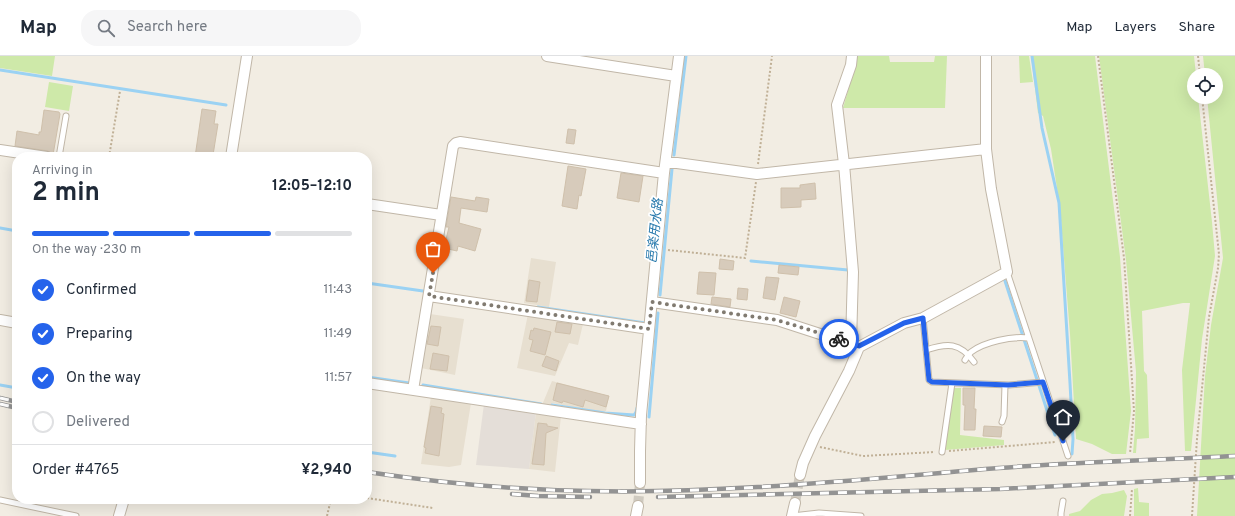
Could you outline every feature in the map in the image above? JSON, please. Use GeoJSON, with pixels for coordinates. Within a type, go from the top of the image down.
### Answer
{"type":"FeatureCollection","features":[{"type":"Feature","properties":{"kind":"street"},"geometry":{"type":"LineString","coordinates":[[232,152],[247,56]]}},
{"type":"Feature","properties":{"kind":"street"},"geometry":{"type":"LineString","coordinates":[[547,56],[676,76]]}},
{"type":"Feature","properties":{"kind":"street"},"geometry":{"type":"LineString","coordinates":[[640,483],[640,424],[665,168],[679,56]]}},
{"type":"Feature","properties":{"kind":"street"},"geometry":{"type":"LineString","coordinates":[[800,475],[803,463],[814,436],[849,370],[855,345],[853,272],[844,164],[837,105],[851,65],[852,56]]}},
{"type":"Feature","properties":{"kind":"street"},"geometry":{"type":"LineString","coordinates":[[652,302],[777,320],[855,345],[904,323],[923,318],[1007,272],[991,189],[986,149],[986,56]]}},
{"type":"Feature","properties":{"kind":"street"},"geometry":{"type":"LineString","coordinates":[[414,390],[452,149],[456,143],[460,142],[665,168],[677,163],[757,174],[986,149]]}},
{"type":"Feature","properties":{"kind":"street"},"geometry":{"type":"LineString","coordinates":[[0,150],[13,152]]}},
{"type":"Feature","properties":{"kind":"street"},"geometry":{"type":"LineString","coordinates":[[372,205],[441,215]]}},
{"type":"Feature","properties":{"kind":"street"},"geometry":{"type":"LineString","coordinates":[[429,296],[649,329]]}},
{"type":"Feature","properties":{"kind":"street"},"geometry":{"type":"LineString","coordinates":[[0,320],[12,322]]}},
{"type":"Feature","properties":{"kind":"street"},"geometry":{"type":"LineString","coordinates":[[372,383],[640,424]]}},
{"type":"Feature","properties":{"kind":"street"},"geometry":{"type":"LineString","coordinates":[[792,516],[795,503]]}},
{"type":"Feature","properties":{"kind":"street"},"geometry":{"type":"LineString","coordinates":[[119,516],[123,504]]}},
{"type":"Feature","properties":{"kind":"street"},"geometry":{"type":"LineString","coordinates":[[636,516],[638,506]]}},
{"type":"Feature","properties":{"kind":"lane"},"geometry":{"type":"LineString","coordinates":[[60,152],[66,116]]}},
{"type":"Feature","properties":{"kind":"lane"},"geometry":{"type":"LineString","coordinates":[[1007,272],[1068,456]]}},
{"type":"Feature","properties":{"kind":"lane"},"geometry":{"type":"LineString","coordinates":[[923,318],[929,380],[932,382],[1005,385],[1043,382]]}},
{"type":"Feature","properties":{"kind":"lane"},"geometry":{"type":"LineString","coordinates":[[967,357],[971,353],[985,346],[1006,339],[1019,337],[1028,338]]}},
{"type":"Feature","properties":{"kind":"lane"},"geometry":{"type":"LineString","coordinates":[[926,350],[941,345],[953,345],[962,349],[967,357],[974,362]]}},
{"type":"Feature","properties":{"kind":"lane"},"geometry":{"type":"LineString","coordinates":[[942,452],[952,383]]}},
{"type":"Feature","properties":{"kind":"lane"},"geometry":{"type":"LineString","coordinates":[[1002,422],[1004,416],[1005,385]]}},
{"type":"Feature","properties":{"kind":"lane"},"geometry":{"type":"LineString","coordinates":[[0,500],[12,503]]}},
{"type":"Feature","properties":{"kind":"lane"},"geometry":{"type":"LineString","coordinates":[[1062,516],[1061,514],[1064,501]]}},
{"type":"Feature","properties":{"kind":"lane"},"geometry":{"type":"LineString","coordinates":[[19,504],[76,516]]}},
{"type":"Feature","properties":{"kind":"lane"},"geometry":{"type":"LineString","coordinates":[[792,516],[819,513],[861,516]]}},
{"type":"Feature","properties":{"kind":"path"},"geometry":{"type":"LineString","coordinates":[[668,250],[745,258],[772,56]]}},
{"type":"Feature","properties":{"kind":"path"},"geometry":{"type":"LineString","coordinates":[[1098,56],[1124,258],[1134,411],[1130,453]]}},
{"type":"Feature","properties":{"kind":"path"},"geometry":{"type":"LineString","coordinates":[[1198,56],[1199,68]]}},
{"type":"Feature","properties":{"kind":"path"},"geometry":{"type":"LineString","coordinates":[[110,152],[120,91]]}},
{"type":"Feature","properties":{"kind":"path"},"geometry":{"type":"LineString","coordinates":[[1192,516],[1197,439],[1209,317],[1218,268],[1219,254],[1203,104]]}},
{"type":"Feature","properties":{"kind":"path"},"geometry":{"type":"LineString","coordinates":[[1130,516],[1132,489]]}},
{"type":"Feature","properties":{"kind":"path"},"geometry":{"type":"LineString","coordinates":[[372,499],[433,508]]}},
{"type":"Feature","properties":{"kind":"path"},"geometry":{"type":"LineString","coordinates":[[327,516],[330,504]]}},
{"type":"Feature","properties":{"kind":"shaded area"},"geometry":{"type":"Polygon","coordinates":[[[531,258],[556,262],[549,307],[524,303],[531,258]]]}},
{"type":"Feature","properties":{"kind":"shaded area"},"geometry":{"type":"Polygon","coordinates":[[[430,314],[464,319],[455,375],[421,368],[430,314]]]}},
{"type":"Feature","properties":{"kind":"shaded area"},"geometry":{"type":"Polygon","coordinates":[[[528,314],[584,323],[578,345],[569,343],[555,376],[517,368],[528,314]]]}},
{"type":"Feature","properties":{"kind":"shaded area"},"geometry":{"type":"Polygon","coordinates":[[[552,381],[609,396],[606,411],[594,411],[552,403],[551,406],[542,405],[552,381]]]}},
{"type":"Feature","properties":{"kind":"shaded area"},"geometry":{"type":"Polygon","coordinates":[[[431,396],[471,403],[461,465],[449,467],[421,464],[431,396]]]}},
{"type":"Feature","properties":{"kind":"shaded area"},"geometry":{"type":"Polygon","coordinates":[[[484,404],[536,412],[529,469],[476,465],[484,404]]]}},
{"type":"Feature","properties":{"kind":"shaded area"},"geometry":{"type":"Polygon","coordinates":[[[536,412],[561,416],[555,472],[529,469],[536,412]]]}},
{"type":"Feature","properties":{"kind":"green space"},"geometry":{"type":"Polygon","coordinates":[[[0,56],[55,56],[52,76],[0,68],[0,56]]]}},
{"type":"Feature","properties":{"kind":"green space"},"geometry":{"type":"Polygon","coordinates":[[[856,56],[889,56],[890,62],[934,62],[935,56],[947,56],[945,108],[843,108],[856,63],[856,56]]]}},
{"type":"Feature","properties":{"kind":"green space"},"geometry":{"type":"Polygon","coordinates":[[[1019,56],[1029,56],[1033,82],[1020,83],[1019,56]]]}},
{"type":"Feature","properties":{"kind":"green space"},"geometry":{"type":"Polygon","coordinates":[[[1031,56],[1095,56],[1120,257],[1131,411],[1126,454],[1112,454],[1092,444],[1076,439],[1070,334],[1060,208],[1051,149],[1043,116],[1038,113],[1031,56]]]}},
{"type":"Feature","properties":{"kind":"green space"},"geometry":{"type":"Polygon","coordinates":[[[1099,56],[1194,56],[1195,68],[1187,68],[1187,104],[1199,104],[1215,256],[1202,339],[1191,451],[1185,451],[1182,370],[1190,303],[1183,303],[1142,311],[1144,371],[1147,375],[1149,438],[1137,439],[1136,453],[1133,453],[1136,372],[1126,260],[1099,56]]]}},
{"type":"Feature","properties":{"kind":"green space"},"geometry":{"type":"Polygon","coordinates":[[[1203,56],[1235,56],[1235,516],[1197,516],[1205,376],[1211,325],[1223,258],[1208,104],[1223,104],[1223,68],[1204,68],[1203,56]]]}},
{"type":"Feature","properties":{"kind":"green space"},"geometry":{"type":"Polygon","coordinates":[[[49,82],[73,86],[69,111],[45,107],[49,82]]]}},
{"type":"Feature","properties":{"kind":"green space"},"geometry":{"type":"Polygon","coordinates":[[[953,388],[961,388],[960,435],[1004,440],[1004,445],[945,450],[953,388]]]}},
{"type":"Feature","properties":{"kind":"green space"},"geometry":{"type":"Polygon","coordinates":[[[1138,488],[1139,502],[1149,503],[1149,516],[1134,516],[1134,489],[1138,488]]]}},
{"type":"Feature","properties":{"kind":"green space"},"geometry":{"type":"Polygon","coordinates":[[[1124,490],[1127,496],[1124,516],[1069,516],[1069,514],[1080,511],[1091,500],[1102,494],[1124,490]]]}},
{"type":"Feature","properties":{"kind":"building"},"geometry":{"type":"Polygon","coordinates":[[[202,109],[216,111],[214,124],[218,124],[213,152],[196,152],[202,109]]]}},
{"type":"Feature","properties":{"kind":"building"},"geometry":{"type":"Polygon","coordinates":[[[44,110],[59,112],[60,114],[54,152],[15,146],[17,131],[39,135],[39,132],[41,132],[44,110]]]}},
{"type":"Feature","properties":{"kind":"building"},"geometry":{"type":"Polygon","coordinates":[[[568,129],[576,130],[574,144],[566,143],[568,129]]]}},
{"type":"Feature","properties":{"kind":"building"},"geometry":{"type":"Polygon","coordinates":[[[568,166],[586,169],[577,209],[562,206],[568,166]]]}},
{"type":"Feature","properties":{"kind":"building"},"geometry":{"type":"Polygon","coordinates":[[[621,173],[643,176],[639,202],[617,198],[621,173]]]}},
{"type":"Feature","properties":{"kind":"building"},"geometry":{"type":"Polygon","coordinates":[[[815,183],[816,199],[801,200],[801,207],[781,208],[781,188],[800,188],[800,185],[815,183]]]}},
{"type":"Feature","properties":{"kind":"building"},"geometry":{"type":"Polygon","coordinates":[[[451,197],[475,201],[476,197],[489,199],[487,212],[461,208],[459,223],[481,229],[475,251],[458,246],[457,251],[444,248],[449,227],[446,227],[451,197]]]}},
{"type":"Feature","properties":{"kind":"building"},"geometry":{"type":"Polygon","coordinates":[[[720,259],[734,261],[733,270],[719,269],[720,259]]]}},
{"type":"Feature","properties":{"kind":"building"},"geometry":{"type":"Polygon","coordinates":[[[779,265],[799,267],[798,275],[778,273],[779,265]]]}},
{"type":"Feature","properties":{"kind":"building"},"geometry":{"type":"Polygon","coordinates":[[[699,272],[716,273],[714,295],[697,294],[699,272]]]}},
{"type":"Feature","properties":{"kind":"building"},"geometry":{"type":"Polygon","coordinates":[[[766,277],[779,278],[775,300],[763,298],[766,277]]]}},
{"type":"Feature","properties":{"kind":"building"},"geometry":{"type":"Polygon","coordinates":[[[529,280],[540,282],[537,302],[526,301],[529,280]]]}},
{"type":"Feature","properties":{"kind":"building"},"geometry":{"type":"Polygon","coordinates":[[[738,288],[748,289],[747,300],[737,299],[738,288]]]}},
{"type":"Feature","properties":{"kind":"building"},"geometry":{"type":"Polygon","coordinates":[[[712,297],[731,299],[730,307],[711,304],[712,297]]]}},
{"type":"Feature","properties":{"kind":"building"},"geometry":{"type":"Polygon","coordinates":[[[784,297],[800,301],[796,317],[780,313],[784,297]]]}},
{"type":"Feature","properties":{"kind":"building"},"geometry":{"type":"Polygon","coordinates":[[[557,322],[572,324],[570,334],[555,332],[557,322]]]}},
{"type":"Feature","properties":{"kind":"building"},"geometry":{"type":"Polygon","coordinates":[[[431,326],[441,327],[438,346],[427,344],[431,326]]]}},
{"type":"Feature","properties":{"kind":"building"},"geometry":{"type":"Polygon","coordinates":[[[534,328],[551,332],[545,355],[530,351],[533,340],[529,339],[531,330],[533,331],[534,328]]]}},
{"type":"Feature","properties":{"kind":"building"},"geometry":{"type":"Polygon","coordinates":[[[433,353],[449,356],[447,371],[430,369],[433,353]]]}},
{"type":"Feature","properties":{"kind":"building"},"geometry":{"type":"Polygon","coordinates":[[[546,356],[559,361],[556,371],[542,366],[546,356]]]}},
{"type":"Feature","properties":{"kind":"building"},"geometry":{"type":"Polygon","coordinates":[[[557,383],[609,396],[606,407],[585,400],[583,407],[563,401],[562,403],[553,400],[557,383]]]}},
{"type":"Feature","properties":{"kind":"building"},"geometry":{"type":"Polygon","coordinates":[[[963,388],[975,388],[975,430],[964,430],[965,405],[963,405],[963,388]]]}},
{"type":"Feature","properties":{"kind":"building"},"geometry":{"type":"Polygon","coordinates":[[[431,406],[442,408],[441,413],[444,414],[439,456],[425,453],[426,448],[424,447],[431,406]]]}},
{"type":"Feature","properties":{"kind":"building"},"geometry":{"type":"Polygon","coordinates":[[[538,423],[547,424],[547,426],[558,428],[546,433],[544,465],[532,464],[538,423]]]}},
{"type":"Feature","properties":{"kind":"building"},"geometry":{"type":"Polygon","coordinates":[[[984,426],[1002,427],[1001,437],[983,436],[984,426]]]}},
{"type":"Feature","properties":{"kind":"waterway","name":"邑楽用水路"},"geometry":{"type":"LineString","coordinates":[[674,155],[686,56]]}},
{"type":"Feature","properties":{"kind":"waterway"},"geometry":{"type":"LineString","coordinates":[[1032,56],[1042,128],[1059,203],[1073,439],[1072,454]]}},
{"type":"Feature","properties":{"kind":"waterway"},"geometry":{"type":"LineString","coordinates":[[0,70],[226,105]]}},
{"type":"Feature","properties":{"kind":"waterway","name":"邑楽用水路"},"geometry":{"type":"LineString","coordinates":[[660,295],[672,169]]}},
{"type":"Feature","properties":{"kind":"waterway"},"geometry":{"type":"LineString","coordinates":[[0,228],[12,230]]}},
{"type":"Feature","properties":{"kind":"waterway"},"geometry":{"type":"LineString","coordinates":[[751,261],[848,270]]}},
{"type":"Feature","properties":{"kind":"waterway"},"geometry":{"type":"LineString","coordinates":[[1005,281],[1055,435]]}},
{"type":"Feature","properties":{"kind":"waterway"},"geometry":{"type":"LineString","coordinates":[[372,284],[423,291]]}},
{"type":"Feature","properties":{"kind":"waterway"},"geometry":{"type":"LineString","coordinates":[[538,307],[645,323]]}},
{"type":"Feature","properties":{"kind":"waterway","name":"邑楽用水路"},"geometry":{"type":"LineString","coordinates":[[649,417],[658,313]]}},
{"type":"Feature","properties":{"kind":"waterway"},"geometry":{"type":"LineString","coordinates":[[372,378],[409,383]]}},
{"type":"Feature","properties":{"kind":"waterway"},"geometry":{"type":"LineString","coordinates":[[0,385],[12,387]]}},
{"type":"Feature","properties":{"kind":"waterway"},"geometry":{"type":"LineString","coordinates":[[423,385],[541,404]]}},
{"type":"Feature","properties":{"kind":"waterway"},"geometry":{"type":"LineString","coordinates":[[552,405],[605,413],[634,415],[637,408]]}},
{"type":"Feature","properties":{"kind":"waterway"},"geometry":{"type":"LineString","coordinates":[[372,453],[395,456]]}},
{"type":"Feature","properties":{"kind":"tunnel"},"geometry":{"type":"LineString","coordinates":[[795,503],[800,475]]}},
{"type":"Feature","properties":{"kind":"tunnel"},"geometry":{"type":"LineString","coordinates":[[638,506],[640,483]]}},
{"type":"Feature","properties":{"kind":"railway"},"geometry":{"type":"LineString","coordinates":[[0,398],[12,401]]}},
{"type":"Feature","properties":{"kind":"railway"},"geometry":{"type":"LineString","coordinates":[[0,404],[12,407]]}},
{"type":"Feature","properties":{"kind":"railway"},"geometry":{"type":"LineString","coordinates":[[372,473],[450,483],[561,490],[692,490],[794,485],[1029,466],[1235,456]]}},
{"type":"Feature","properties":{"kind":"railway"},"geometry":{"type":"LineString","coordinates":[[658,497],[1000,489],[1235,477]]}},
{"type":"Feature","properties":{"kind":"railway"},"geometry":{"type":"LineString","coordinates":[[512,494],[590,497]]}},
{"type":"Feature","properties":{"kind":"way so far"},"geometry":{"type":"LineString","coordinates":[[433,273],[429,296],[649,329],[652,302],[663,303],[777,320],[839,339]]}},
{"type":"Feature","properties":{"kind":"route"},"geometry":{"type":"LineString","coordinates":[[839,339],[859,346],[904,323],[923,318],[929,380],[932,382],[1008,385],[1043,382],[1063,441]]}}]}
